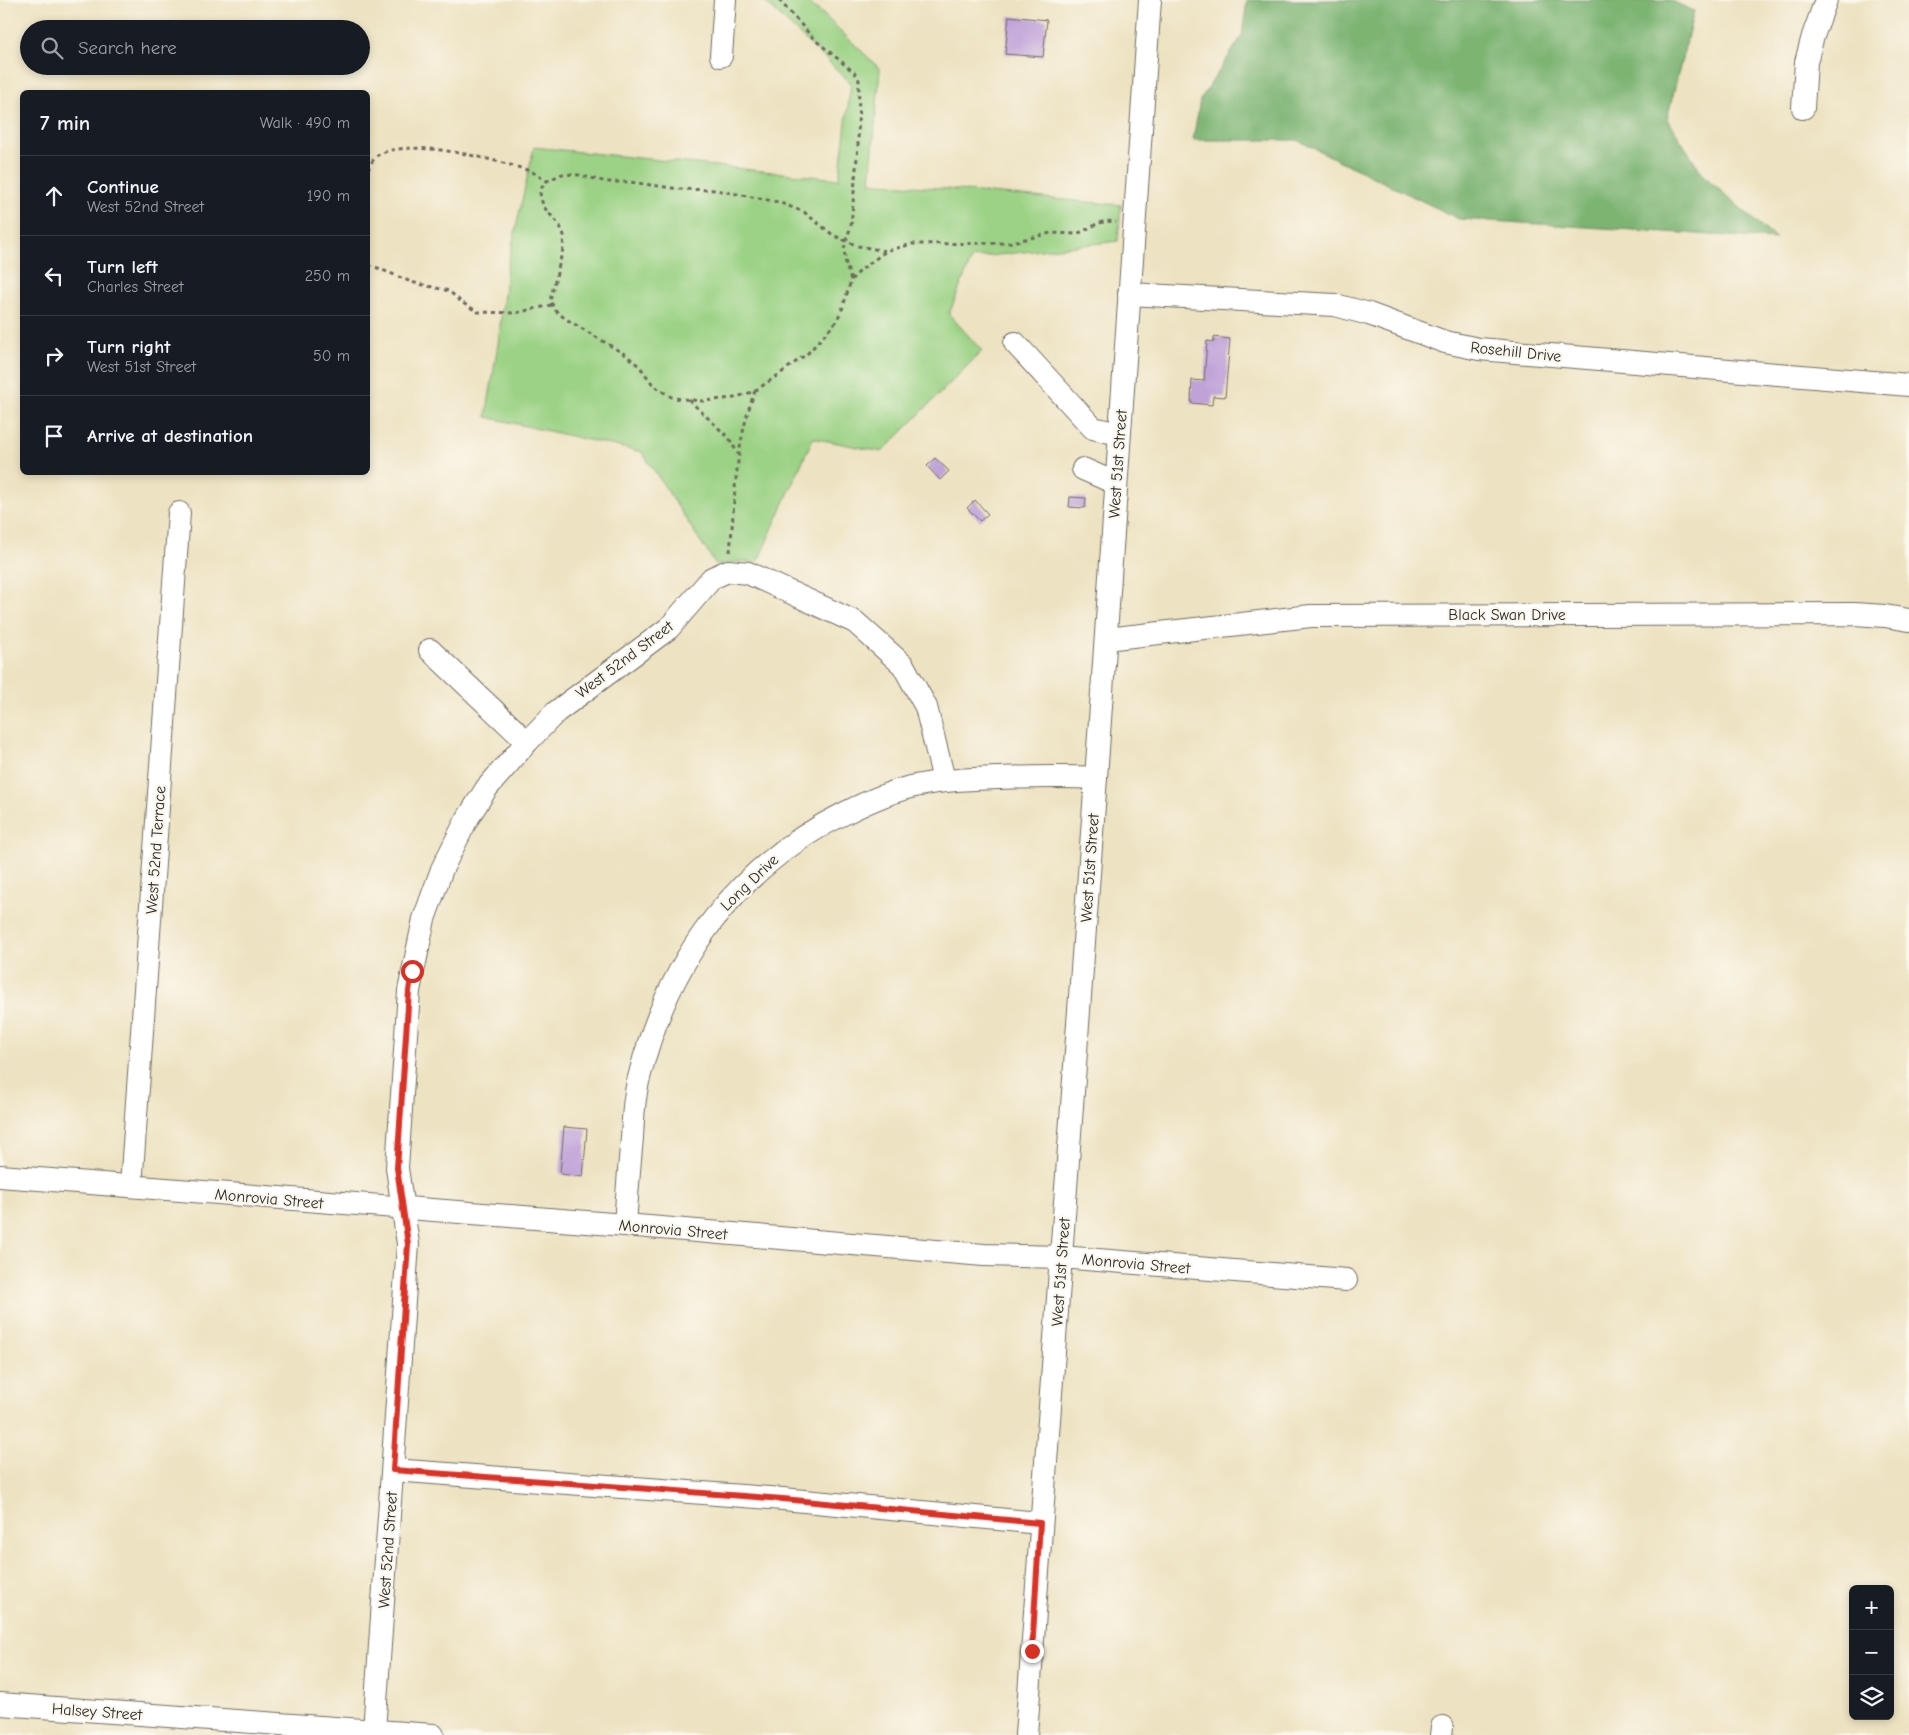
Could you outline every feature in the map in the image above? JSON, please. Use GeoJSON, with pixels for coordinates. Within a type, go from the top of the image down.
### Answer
{"type":"FeatureCollection","features":[{"type":"Feature","properties":{"kind":"street"},"geometry":{"type":"LineString","coordinates":[[721,56],[724,0]]}},
{"type":"Feature","properties":{"kind":"street","name":"West 51st Street"},"geometry":{"type":"LineString","coordinates":[[1026,1735],[1106,639],[1115,483],[1150,0]]}},
{"type":"Feature","properties":{"kind":"street"},"geometry":{"type":"LineString","coordinates":[[1804,108],[1806,62],[1826,0]]}},
{"type":"Feature","properties":{"kind":"street","name":"Rosehill Drive"},"geometry":{"type":"LineString","coordinates":[[1129,294],[1335,305],[1369,314],[1413,332],[1445,342],[1479,349],[1909,385]]}},
{"type":"Feature","properties":{"kind":"street"},"geometry":{"type":"LineString","coordinates":[[1014,343],[1093,428],[1119,434]]}},
{"type":"Feature","properties":{"kind":"street"},"geometry":{"type":"LineString","coordinates":[[1083,469],[1115,483]]}},
{"type":"Feature","properties":{"kind":"street","name":"West 52nd Terrace"},"geometry":{"type":"LineString","coordinates":[[131,1186],[179,513]]}},
{"type":"Feature","properties":{"kind":"street"},"geometry":{"type":"LineString","coordinates":[[738,572],[855,622],[903,665],[926,707],[944,780]]}},
{"type":"Feature","properties":{"kind":"street","name":"West 52nd Street"},"geometry":{"type":"LineString","coordinates":[[374,1731],[408,1244],[397,1168],[409,991],[424,919],[442,869],[466,821],[486,789],[527,742],[556,712],[669,628],[712,578],[738,572]]}},
{"type":"Feature","properties":{"kind":"street","name":"Black Swan Drive"},"geometry":{"type":"LineString","coordinates":[[1106,639],[1311,616],[1341,615],[1854,614],[1909,620]]}},
{"type":"Feature","properties":{"kind":"street"},"geometry":{"type":"LineString","coordinates":[[430,650],[527,742]]}},
{"type":"Feature","properties":{"kind":"street","name":"Long Drive"},"geometry":{"type":"LineString","coordinates":[[625,1225],[634,1109],[639,1077],[652,1030],[669,990],[686,958],[714,917],[747,880],[786,848],[826,822],[869,801],[913,786],[944,780],[1063,776],[1096,778]]}},
{"type":"Feature","properties":{"kind":"street","name":"Monrovia Street"},"geometry":{"type":"LineString","coordinates":[[0,1176],[984,1255],[1061,1257],[1346,1280]]}},
{"type":"Feature","properties":{"kind":"street"},"geometry":{"type":"LineString","coordinates":[[393,1470],[783,1499],[1040,1523]]}},
{"type":"Feature","properties":{"kind":"street","name":"Halsey Street"},"geometry":{"type":"LineString","coordinates":[[0,1704],[432,1735]]}},
{"type":"Feature","properties":{"kind":"path"},"geometry":{"type":"LineString","coordinates":[[779,0],[814,39],[854,73],[859,80],[858,146],[850,226],[846,241],[844,249],[850,280],[843,307],[836,322],[808,353],[755,391],[734,398],[716,401],[673,398],[662,393],[654,386],[640,367],[626,355],[566,319],[552,305],[551,296],[564,235],[560,226],[540,200],[540,193],[547,181],[554,177],[570,174],[607,182],[630,182],[679,189],[729,192],[778,202],[804,212],[833,235],[846,241],[858,246],[886,251],[921,243],[1008,243],[1051,233],[1077,234],[1106,221],[1134,223]]}},
{"type":"Feature","properties":{"kind":"path"},"geometry":{"type":"LineString","coordinates":[[370,166],[376,156],[398,148],[429,149],[529,170],[547,181]]}},
{"type":"Feature","properties":{"kind":"path"},"geometry":{"type":"LineString","coordinates":[[850,280],[886,251]]}},
{"type":"Feature","properties":{"kind":"path"},"geometry":{"type":"LineString","coordinates":[[370,266],[411,282],[449,292],[478,312],[515,313],[552,305]]}},
{"type":"Feature","properties":{"kind":"path"},"geometry":{"type":"LineString","coordinates":[[738,572],[738,455],[746,415],[755,391]]}},
{"type":"Feature","properties":{"kind":"path"},"geometry":{"type":"LineString","coordinates":[[689,400],[729,438],[738,455]]}},
{"type":"Feature","properties":{"kind":"green space"},"geometry":{"type":"Polygon","coordinates":[[[763,0],[805,0],[824,15],[880,69],[870,182],[1121,205],[1118,241],[972,258],[949,314],[982,351],[882,452],[813,438],[757,563],[744,561],[716,565],[642,452],[486,417],[498,344],[507,268],[534,147],[839,179],[851,83],[763,0]]]}},
{"type":"Feature","properties":{"kind":"green space"},"geometry":{"type":"Polygon","coordinates":[[[1247,0],[1670,0],[1694,11],[1667,119],[1704,176],[1776,239],[1459,219],[1297,140],[1193,140],[1200,100],[1242,36],[1247,0]]]}},
{"type":"Feature","properties":{"kind":"building"},"geometry":{"type":"Polygon","coordinates":[[[1009,16],[1047,20],[1043,57],[1005,54],[1009,16]]]}},
{"type":"Feature","properties":{"kind":"building"},"geometry":{"type":"Polygon","coordinates":[[[1214,337],[1230,339],[1225,397],[1213,396],[1212,405],[1191,403],[1192,380],[1204,381],[1207,341],[1214,342],[1214,337]]]}},
{"type":"Feature","properties":{"kind":"building"},"geometry":{"type":"Polygon","coordinates":[[[935,458],[949,471],[940,480],[927,466],[935,458]]]}},
{"type":"Feature","properties":{"kind":"building"},"geometry":{"type":"Polygon","coordinates":[[[1070,497],[1086,498],[1085,508],[1069,507],[1070,497]]]}},
{"type":"Feature","properties":{"kind":"building"},"geometry":{"type":"Polygon","coordinates":[[[975,500],[988,514],[980,521],[967,508],[975,500]]]}},
{"type":"Feature","properties":{"kind":"building"},"geometry":{"type":"Polygon","coordinates":[[[564,1127],[587,1129],[583,1177],[560,1174],[564,1127]]]}},
{"type":"Feature","properties":{"kind":"route"},"geometry":{"type":"LineString","coordinates":[[412,971],[397,1168],[408,1244],[393,1470],[783,1499],[1040,1523],[1032,1651]]}}]}
